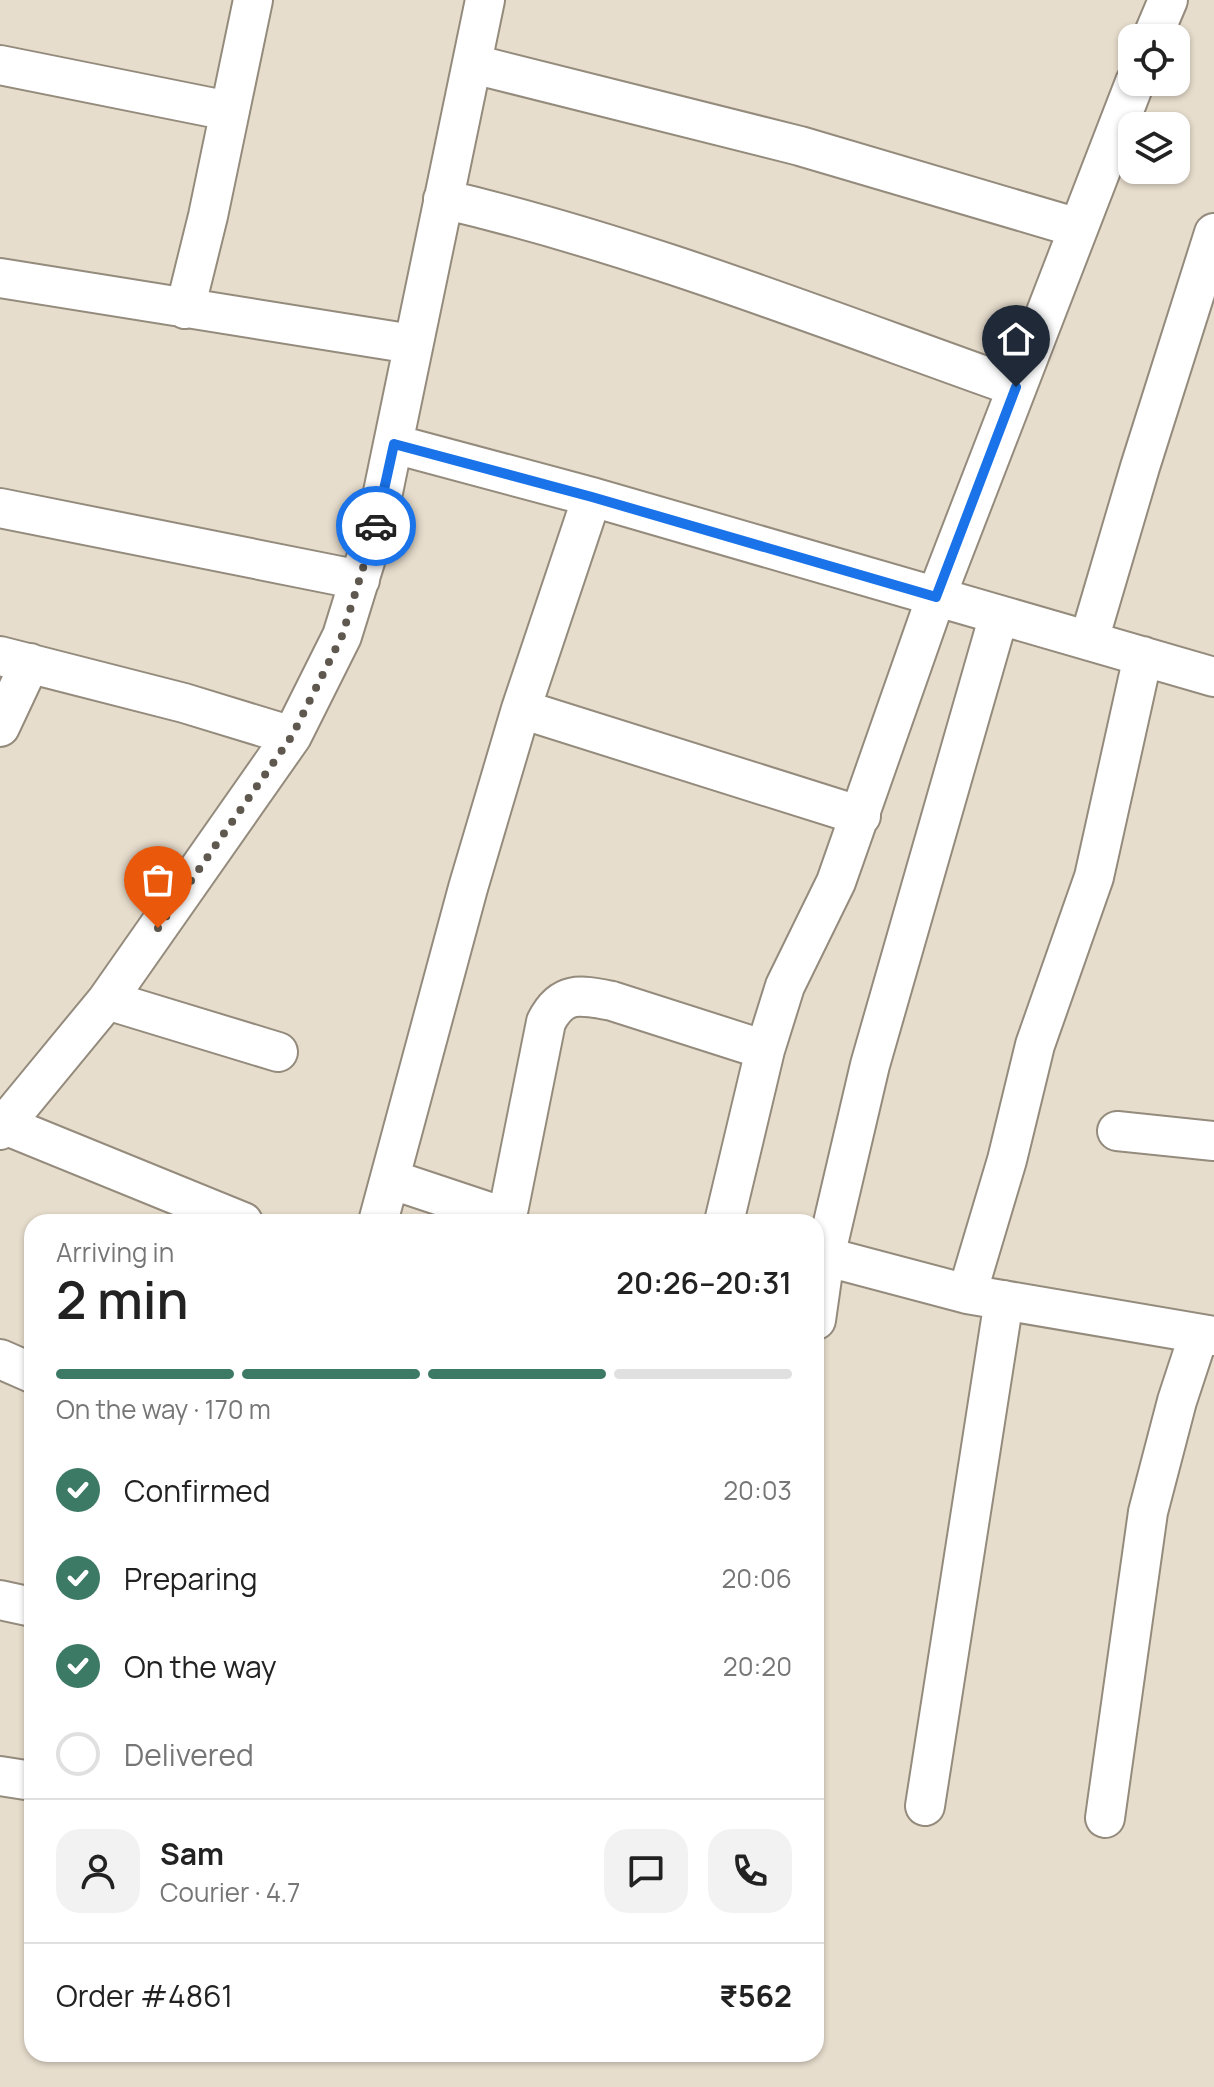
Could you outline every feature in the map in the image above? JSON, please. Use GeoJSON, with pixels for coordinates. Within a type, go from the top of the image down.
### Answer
{"type":"FeatureCollection","features":[{"type":"Feature","properties":{"kind":"street"},"geometry":{"type":"LineString","coordinates":[[185,309],[208,216],[253,0]]}},
{"type":"Feature","properties":{"kind":"street"},"geometry":{"type":"LineString","coordinates":[[223,1214],[1,1126],[107,1000],[292,736],[342,636],[376,526],[485,0]]}},
{"type":"Feature","properties":{"kind":"street"},"geometry":{"type":"LineString","coordinates":[[1158,24],[1168,0]]}},
{"type":"Feature","properties":{"kind":"street"},"geometry":{"type":"LineString","coordinates":[[473,64],[758,135],[898,173],[1078,228]]}},
{"type":"Feature","properties":{"kind":"street"},"geometry":{"type":"LineString","coordinates":[[0,65],[229,111]]}},
{"type":"Feature","properties":{"kind":"street"},"geometry":{"type":"LineString","coordinates":[[726,1214],[765,1050],[785,986],[836,882],[936,597],[1130,96]]}},
{"type":"Feature","properties":{"kind":"street"},"geometry":{"type":"LineString","coordinates":[[443,199],[619,246],[1016,387]]}},
{"type":"Feature","properties":{"kind":"street"},"geometry":{"type":"LineString","coordinates":[[1089,640],[1144,452],[1214,233]]}},
{"type":"Feature","properties":{"kind":"street"},"geometry":{"type":"LineString","coordinates":[[0,278],[412,344]]}},
{"type":"Feature","properties":{"kind":"street"},"geometry":{"type":"LineString","coordinates":[[394,444],[592,497],[1214,677]]}},
{"type":"Feature","properties":{"kind":"street"},"geometry":{"type":"LineString","coordinates":[[380,1214],[468,888],[521,709],[592,497]]}},
{"type":"Feature","properties":{"kind":"street"},"geometry":{"type":"LineString","coordinates":[[0,508],[360,580]]}},
{"type":"Feature","properties":{"kind":"street"},"geometry":{"type":"LineString","coordinates":[[824,1240],[870,1065],[999,615]]}},
{"type":"Feature","properties":{"kind":"street"},"geometry":{"type":"LineString","coordinates":[[925,1806],[986,1297],[1007,1160],[1035,1045],[1094,877],[1143,656]]}},
{"type":"Feature","properties":{"kind":"street"},"geometry":{"type":"LineString","coordinates":[[0,727],[15,659],[184,703],[292,736]]}},
{"type":"Feature","properties":{"kind":"street"},"geometry":{"type":"LineString","coordinates":[[521,709],[861,816]]}},
{"type":"Feature","properties":{"kind":"street"},"geometry":{"type":"LineString","coordinates":[[507,1214],[546,1022],[553,1007],[565,998],[586,996],[612,1001],[765,1050]]}},
{"type":"Feature","properties":{"kind":"street"},"geometry":{"type":"LineString","coordinates":[[107,1000],[278,1052]]}},
{"type":"Feature","properties":{"kind":"street"},"geometry":{"type":"LineString","coordinates":[[1117,1131],[1214,1141]]}},
{"type":"Feature","properties":{"kind":"street"},"geometry":{"type":"LineString","coordinates":[[390,1179],[489,1214]]}},
{"type":"Feature","properties":{"kind":"street"},"geometry":{"type":"LineString","coordinates":[[824,1256],[986,1297],[1207,1335],[1177,1401],[1148,1512],[1105,1818]]}},
{"type":"Feature","properties":{"kind":"street"},"geometry":{"type":"LineString","coordinates":[[0,1359],[24,1370]]}},
{"type":"Feature","properties":{"kind":"street"},"geometry":{"type":"LineString","coordinates":[[0,1600],[24,1605]]}},
{"type":"Feature","properties":{"kind":"street"},"geometry":{"type":"LineString","coordinates":[[0,1776],[24,1780]]}},
{"type":"Feature","properties":{"kind":"way so far"},"geometry":{"type":"LineString","coordinates":[[158,928],[292,736],[342,636],[376,526]]}},
{"type":"Feature","properties":{"kind":"route"},"geometry":{"type":"LineString","coordinates":[[376,526],[394,444],[592,497],[936,597],[1016,387]]}}]}
